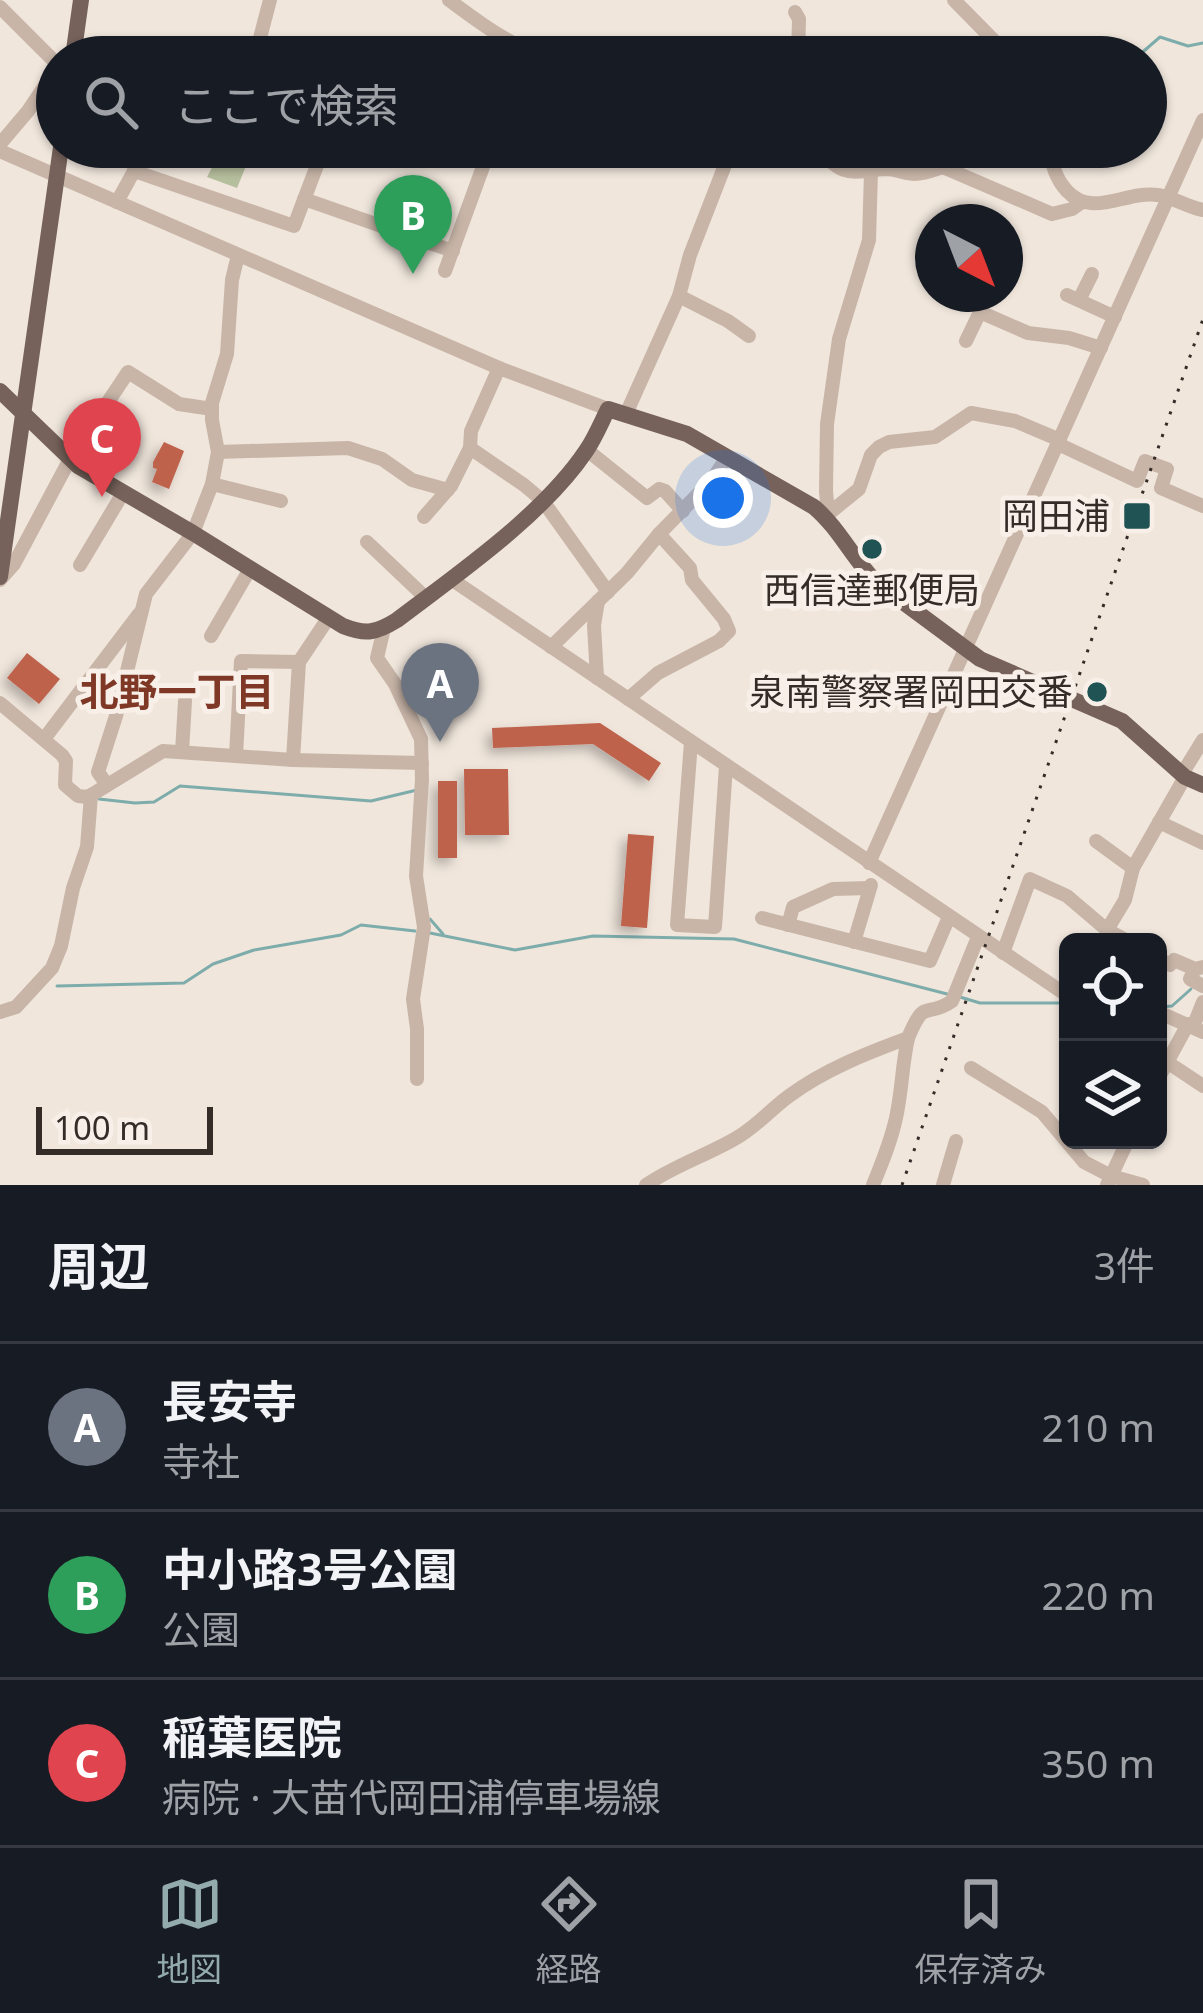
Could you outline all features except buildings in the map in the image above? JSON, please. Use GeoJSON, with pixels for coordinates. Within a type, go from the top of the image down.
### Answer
{"type":"FeatureCollection","features":[{"type":"Feature","properties":{"kind":"main road"},"geometry":{"type":"LineString","coordinates":[[74,36],[81,0]]}},
{"type":"Feature","properties":{"kind":"main road"},"geometry":{"type":"LineString","coordinates":[[0,579],[59,168]]}},
{"type":"Feature","properties":{"kind":"main road"},"geometry":{"type":"LineString","coordinates":[[0,391],[70,459],[359,632],[384,628],[543,501],[617,412],[687,434],[827,515],[876,582],[964,649],[1122,721],[1184,775],[1203,785]]}},
{"type":"Feature","properties":{"kind":"street"},"geometry":{"type":"LineString","coordinates":[[261,36],[270,0]]}},
{"type":"Feature","properties":{"kind":"street"},"geometry":{"type":"LineString","coordinates":[[448,0],[498,36]]}},
{"type":"Feature","properties":{"kind":"street"},"geometry":{"type":"LineString","coordinates":[[954,0],[989,36]]}},
{"type":"Feature","properties":{"kind":"street"},"geometry":{"type":"LineString","coordinates":[[0,7],[36,44]]}},
{"type":"Feature","properties":{"kind":"street"},"geometry":{"type":"LineString","coordinates":[[795,12],[799,36]]}},
{"type":"Feature","properties":{"kind":"street"},"geometry":{"type":"LineString","coordinates":[[36,99],[0,147],[36,166]]}},
{"type":"Feature","properties":{"kind":"street"},"geometry":{"type":"LineString","coordinates":[[854,942],[874,866],[964,649],[1203,120]]}},
{"type":"Feature","properties":{"kind":"street"},"geometry":{"type":"LineString","coordinates":[[39,168],[499,368],[617,412],[679,296],[724,168]]}},
{"type":"Feature","properties":{"kind":"street"},"geometry":{"type":"LineString","coordinates":[[117,202],[134,168]]}},
{"type":"Feature","properties":{"kind":"street"},"geometry":{"type":"LineString","coordinates":[[134,171],[294,226],[316,168]]}},
{"type":"Feature","properties":{"kind":"street"},"geometry":{"type":"LineString","coordinates":[[446,272],[483,168]]}},
{"type":"Feature","properties":{"kind":"street"},"geometry":{"type":"LineString","coordinates":[[840,168],[919,175],[941,168]]}},
{"type":"Feature","properties":{"kind":"street"},"geometry":{"type":"LineString","coordinates":[[946,168],[1052,214],[1082,202]]}},
{"type":"Feature","properties":{"kind":"street"},"geometry":{"type":"LineString","coordinates":[[1054,168],[1071,195],[1082,202],[1154,194],[1203,210]]}},
{"type":"Feature","properties":{"kind":"street"},"geometry":{"type":"LineString","coordinates":[[827,515],[827,424],[839,339],[868,240],[871,172]]}},
{"type":"Feature","properties":{"kind":"street"},"geometry":{"type":"LineString","coordinates":[[304,200],[453,251]]}},
{"type":"Feature","properties":{"kind":"street"},"geometry":{"type":"LineString","coordinates":[[107,785],[98,772],[146,594],[193,533],[212,484],[218,452],[212,409],[227,354],[238,255]]}},
{"type":"Feature","properties":{"kind":"street"},"geometry":{"type":"LineString","coordinates":[[1092,274],[1073,298],[1115,317]]}},
{"type":"Feature","properties":{"kind":"street"},"geometry":{"type":"LineString","coordinates":[[679,296],[749,336]]}},
{"type":"Feature","properties":{"kind":"street"},"geometry":{"type":"LineString","coordinates":[[966,341],[980,312],[1028,333],[1101,348]]}},
{"type":"Feature","properties":{"kind":"street"},"geometry":{"type":"LineString","coordinates":[[424,517],[448,490],[470,448],[471,430],[499,368]]}},
{"type":"Feature","properties":{"kind":"street"},"geometry":{"type":"LineString","coordinates":[[0,579],[14,565],[70,459],[128,372],[179,404],[212,409]]}},
{"type":"Feature","properties":{"kind":"street"},"geometry":{"type":"LineString","coordinates":[[827,515],[860,489],[871,455],[879,447],[935,436],[970,413],[1016,421],[1137,481],[1144,461],[1167,469],[1161,488],[1203,506]]}},
{"type":"Feature","properties":{"kind":"street"},"geometry":{"type":"LineString","coordinates":[[218,452],[348,448],[382,459],[412,480],[448,490]]}},
{"type":"Feature","properties":{"kind":"street"},"geometry":{"type":"LineString","coordinates":[[470,448],[543,501],[603,597],[594,625],[597,678]]}},
{"type":"Feature","properties":{"kind":"street"},"geometry":{"type":"LineString","coordinates":[[586,450],[647,498],[659,489],[665,491],[683,511]]}},
{"type":"Feature","properties":{"kind":"street"},"geometry":{"type":"LineString","coordinates":[[551,647],[712,480],[727,457]]}},
{"type":"Feature","properties":{"kind":"street"},"geometry":{"type":"LineString","coordinates":[[212,484],[281,501]]}},
{"type":"Feature","properties":{"kind":"street"},"geometry":{"type":"LineString","coordinates":[[80,565],[123,493]]}},
{"type":"Feature","properties":{"kind":"street"},"geometry":{"type":"LineString","coordinates":[[628,699],[658,673],[729,631],[692,580],[690,568],[659,534]]}},
{"type":"Feature","properties":{"kind":"street"},"geometry":{"type":"LineString","coordinates":[[367,542],[426,598]]}},
{"type":"Feature","properties":{"kind":"street"},"geometry":{"type":"LineString","coordinates":[[212,636],[250,569]]}},
{"type":"Feature","properties":{"kind":"street"},"geometry":{"type":"LineString","coordinates":[[451,579],[1059,990]]}},
{"type":"Feature","properties":{"kind":"street"},"geometry":{"type":"LineString","coordinates":[[44,740],[142,610]]}},
{"type":"Feature","properties":{"kind":"street"},"geometry":{"type":"LineString","coordinates":[[293,760],[299,662],[329,617]]}},
{"type":"Feature","properties":{"kind":"street"},"geometry":{"type":"LineString","coordinates":[[384,628],[377,658],[421,739],[416,862],[424,938],[413,999],[417,1078]]}},
{"type":"Feature","properties":{"kind":"street"},"geometry":{"type":"LineString","coordinates":[[236,756],[241,661],[299,662]]}},
{"type":"Feature","properties":{"kind":"street"},"geometry":{"type":"LineString","coordinates":[[182,752],[185,700]]}},
{"type":"Feature","properties":{"kind":"street"},"geometry":{"type":"LineString","coordinates":[[0,703],[66,761],[65,785],[78,796],[92,795],[163,751],[422,763]]}},
{"type":"Feature","properties":{"kind":"street"},"geometry":{"type":"LineString","coordinates":[[1106,930],[1125,900],[1133,868],[1203,740]]}},
{"type":"Feature","properties":{"kind":"street"},"geometry":{"type":"LineString","coordinates":[[692,742],[677,925],[716,927],[726,766]]}},
{"type":"Feature","properties":{"kind":"street"},"geometry":{"type":"LineString","coordinates":[[0,1012],[16,1007],[52,968],[87,847],[92,795]]}},
{"type":"Feature","properties":{"kind":"street"},"geometry":{"type":"LineString","coordinates":[[1160,822],[1203,844]]}},
{"type":"Feature","properties":{"kind":"street"},"geometry":{"type":"LineString","coordinates":[[1096,841],[1133,868]]}},
{"type":"Feature","properties":{"kind":"street"},"geometry":{"type":"LineString","coordinates":[[1004,953],[1030,879],[1067,896],[1112,933]]}},
{"type":"Feature","properties":{"kind":"street"},"geometry":{"type":"LineString","coordinates":[[788,925],[793,907],[833,889],[869,888]]}},
{"type":"Feature","properties":{"kind":"street"},"geometry":{"type":"LineString","coordinates":[[762,918],[930,961],[949,917]]}},
{"type":"Feature","properties":{"kind":"street"},"geometry":{"type":"LineString","coordinates":[[873,1185],[890,1142],[900,1074],[918,1014],[952,1001],[978,937]]}},
{"type":"Feature","properties":{"kind":"street"},"geometry":{"type":"LineString","coordinates":[[1167,963],[1174,960],[1199,968],[1190,979],[1203,986]]}},
{"type":"Feature","properties":{"kind":"street"},"geometry":{"type":"LineString","coordinates":[[1167,1054],[1195,1028],[1203,1002]]}},
{"type":"Feature","properties":{"kind":"street"},"geometry":{"type":"LineString","coordinates":[[1167,1016],[1195,1028]]}},
{"type":"Feature","properties":{"kind":"street"},"geometry":{"type":"LineString","coordinates":[[646,1185],[734,1140],[793,1093],[859,1057],[908,1038]]}},
{"type":"Feature","properties":{"kind":"street"},"geometry":{"type":"LineString","coordinates":[[1167,1062],[1203,1086]]}},
{"type":"Feature","properties":{"kind":"street"},"geometry":{"type":"LineString","coordinates":[[971,1068],[1042,1112],[1084,1162],[1109,1180],[1143,1185]]}},
{"type":"Feature","properties":{"kind":"street"},"geometry":{"type":"LineString","coordinates":[[943,1185],[956,1141]]}},
{"type":"Feature","properties":{"kind":"street"},"geometry":{"type":"LineString","coordinates":[[1109,1180],[1124,1149]]}},
{"type":"Feature","properties":{"kind":"green space"},"geometry":{"type":"Polygon","coordinates":[[[212,168],[245,168],[237,188],[207,177],[212,168]]]}},
{"type":"Feature","properties":{"kind":"waterway"},"geometry":{"type":"LineString","coordinates":[[1167,39],[1188,46],[1203,43]]}},
{"type":"Feature","properties":{"kind":"waterway"},"geometry":{"type":"LineString","coordinates":[[99,799],[154,802],[180,786],[371,801],[417,790]]}},
{"type":"Feature","properties":{"kind":"waterway"},"geometry":{"type":"LineString","coordinates":[[430,919],[443,934]]}},
{"type":"Feature","properties":{"kind":"waterway"},"geometry":{"type":"LineString","coordinates":[[57,986],[184,983],[213,964],[254,950],[341,935],[361,925],[415,931]]}},
{"type":"Feature","properties":{"kind":"waterway"},"geometry":{"type":"LineString","coordinates":[[430,933],[515,950],[593,936],[734,939],[951,995]]}},
{"type":"Feature","properties":{"kind":"waterway"},"geometry":{"type":"LineString","coordinates":[[1167,1006],[1191,989]]}},
{"type":"Feature","properties":{"kind":"waterway"},"geometry":{"type":"LineString","coordinates":[[960,997],[980,1003],[1059,1003]]}},
{"type":"Feature","properties":{"kind":"railway"},"geometry":{"type":"LineString","coordinates":[[902,1185],[1203,319]]}},
{"type":"Feature","properties":{"kind":"place","name":"中小路3号公園"},"geometry":{"type":"Point","coordinates":[413,274]}},
{"type":"Feature","properties":{"kind":"place","name":"稲葉医院"},"geometry":{"type":"Point","coordinates":[102,497]}},
{"type":"Feature","properties":{"kind":"place","name":"岡田浦"},"geometry":{"type":"Point","coordinates":[1137,516]}},
{"type":"Feature","properties":{"kind":"place","name":"西信達郵便局"},"geometry":{"type":"Point","coordinates":[872,549]}},
{"type":"Feature","properties":{"kind":"place","name":"泉南警察署岡田交番"},"geometry":{"type":"Point","coordinates":[1097,692]}},
{"type":"Feature","properties":{"kind":"place","name":"長安寺"},"geometry":{"type":"Point","coordinates":[440,742]}},
{"type":"Feature","properties":{"kind":"district","name":"北野一丁目"},"geometry":{"type":"Point","coordinates":[177,692]}}]}
